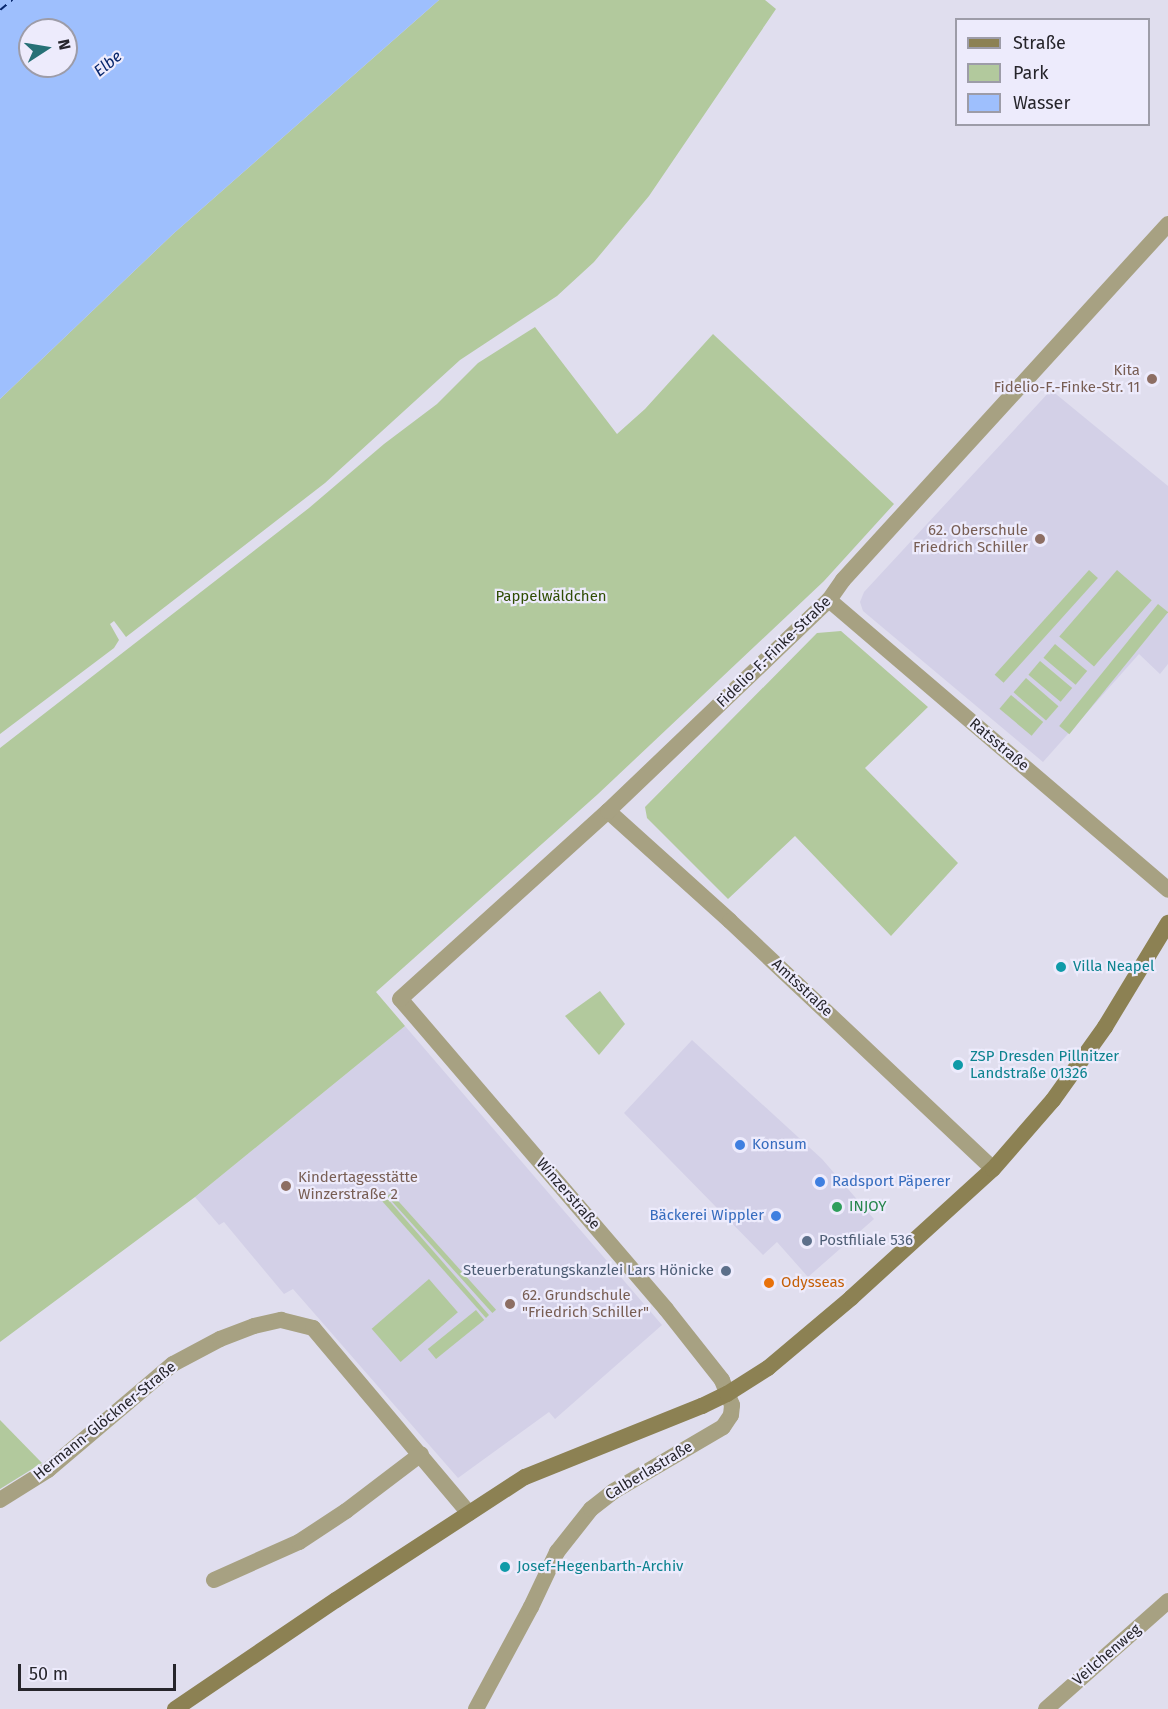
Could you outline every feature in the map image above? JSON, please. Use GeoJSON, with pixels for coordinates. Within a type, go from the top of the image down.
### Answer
{"type":"FeatureCollection","features":[{"type":"Feature","properties":{"kind":"main road"},"geometry":{"type":"LineString","coordinates":[[176,1709],[525,1477],[727,1394],[768,1368],[832,1315],[993,1169],[1053,1100],[1092,1045],[1168,923]]}},
{"type":"Feature","properties":{"kind":"street","name":"Fidelio-F.-Finke-Straße"},"geometry":{"type":"LineString","coordinates":[[400,999],[608,812],[829,600],[843,580],[1168,224]]}},
{"type":"Feature","properties":{"kind":"street","name":"Ratsstraße"},"geometry":{"type":"LineString","coordinates":[[829,600],[1168,890]]}},
{"type":"Feature","properties":{"kind":"street","name":"Amtsstraße"},"geometry":{"type":"LineString","coordinates":[[608,812],[730,921],[993,1169]]}},
{"type":"Feature","properties":{"kind":"street","name":"Winzerstraße"},"geometry":{"type":"LineString","coordinates":[[400,999],[666,1309],[722,1380],[727,1394]]}},
{"type":"Feature","properties":{"kind":"street","name":"Hermann-Glöckner-Straße"},"geometry":{"type":"LineString","coordinates":[[0,1500],[48,1470],[173,1364],[254,1326],[281,1320],[313,1328],[421,1454]]}},
{"type":"Feature","properties":{"kind":"street","name":"Calberlastraße"},"geometry":{"type":"LineString","coordinates":[[476,1709],[531,1607],[557,1552],[569,1536],[591,1509],[614,1491],[723,1427],[731,1415],[732,1405],[727,1394]]}},
{"type":"Feature","properties":{"kind":"street"},"geometry":{"type":"LineString","coordinates":[[214,1580],[299,1542],[346,1512],[421,1454],[469,1513]]}},
{"type":"Feature","properties":{"kind":"street","name":"Veilchenweg"},"geometry":{"type":"LineString","coordinates":[[1046,1709],[1168,1602]]}},
{"type":"Feature","properties":{"kind":"shaded area","name":"62. Oberschule Friedrich Schiller"},"geometry":{"type":"Polygon","coordinates":[[[1051,390],[1168,486],[1168,664],[1160,674],[1139,654],[1043,762],[863,611],[860,602],[864,592],[1051,390]]]}},
{"type":"Feature","properties":{"kind":"shaded area"},"geometry":{"type":"Polygon","coordinates":[[[405,1026],[662,1325],[555,1419],[549,1412],[458,1478],[293,1289],[284,1294],[224,1222],[219,1225],[195,1197],[405,1026]]]}},
{"type":"Feature","properties":{"kind":"shaded area"},"geometry":{"type":"Polygon","coordinates":[[[692,1040],[822,1159],[874,1219],[808,1277],[777,1242],[763,1255],[624,1113],[692,1040]]]}},
{"type":"Feature","properties":{"kind":"green space"},"geometry":{"type":"Polygon","coordinates":[[[439,0],[765,0],[776,9],[649,196],[594,262],[557,296],[460,360],[325,483],[126,637],[114,621],[110,624],[119,640],[114,648],[0,734],[0,399],[173,234],[439,0]]]}},
{"type":"Feature","properties":{"kind":"green space","name":"Pappelwäldchen"},"geometry":{"type":"Polygon","coordinates":[[[535,327],[617,434],[645,409],[713,334],[894,504],[824,581],[598,794],[376,992],[405,1026],[195,1197],[0,1342],[0,748],[309,508],[384,444],[437,404],[478,363],[535,327]]]}},
{"type":"Feature","properties":{"kind":"green space"},"geometry":{"type":"Polygon","coordinates":[[[1089,570],[1098,578],[1004,683],[995,675],[1089,570]]]}},
{"type":"Feature","properties":{"kind":"green space"},"geometry":{"type":"Polygon","coordinates":[[[1117,570],[1152,600],[1094,667],[1059,636],[1117,570]]]}},
{"type":"Feature","properties":{"kind":"green space"},"geometry":{"type":"Polygon","coordinates":[[[1158,604],[1168,612],[1069,734],[1059,726],[1158,604]]]}},
{"type":"Feature","properties":{"kind":"green space"},"geometry":{"type":"Polygon","coordinates":[[[841,631],[928,707],[865,768],[958,863],[891,936],[795,836],[728,899],[647,818],[645,807],[817,633],[841,631]]]}},
{"type":"Feature","properties":{"kind":"green space"},"geometry":{"type":"Polygon","coordinates":[[[1055,644],[1087,671],[1076,685],[1043,658],[1055,644]]]}},
{"type":"Feature","properties":{"kind":"green space"},"geometry":{"type":"Polygon","coordinates":[[[1040,661],[1072,688],[1061,702],[1028,675],[1040,661]]]}},
{"type":"Feature","properties":{"kind":"green space"},"geometry":{"type":"Polygon","coordinates":[[[1026,678],[1058,706],[1046,721],[1014,692],[1026,678]]]}},
{"type":"Feature","properties":{"kind":"green space"},"geometry":{"type":"Polygon","coordinates":[[[1011,695],[1043,722],[1032,736],[999,709],[1011,695]]]}},
{"type":"Feature","properties":{"kind":"green space"},"geometry":{"type":"Polygon","coordinates":[[[600,991],[625,1024],[599,1055],[565,1016],[600,991]]]}},
{"type":"Feature","properties":{"kind":"green space"},"geometry":{"type":"Polygon","coordinates":[[[391,1193],[496,1310],[492,1313],[387,1196],[391,1193]]]}},
{"type":"Feature","properties":{"kind":"green space"},"geometry":{"type":"Polygon","coordinates":[[[386,1197],[489,1315],[486,1318],[382,1201],[386,1197]]]}},
{"type":"Feature","properties":{"kind":"green space"},"geometry":{"type":"Polygon","coordinates":[[[429,1279],[458,1312],[401,1362],[372,1329],[429,1279]]]}},
{"type":"Feature","properties":{"kind":"green space"},"geometry":{"type":"Polygon","coordinates":[[[476,1310],[484,1320],[436,1359],[428,1349],[476,1310]]]}},
{"type":"Feature","properties":{"kind":"green space"},"geometry":{"type":"Polygon","coordinates":[[[0,1420],[42,1463],[0,1489],[0,1420]]]}},
{"type":"Feature","properties":{"kind":"water","name":"Elbe"},"geometry":{"type":"Polygon","coordinates":[[[0,0],[439,0],[173,234],[0,399],[0,0]]]}},
{"type":"Feature","properties":{"kind":"ferry route"},"geometry":{"type":"LineString","coordinates":[[0,10],[12,0]]}},
{"type":"Feature","properties":{"kind":"place","name":"Kita Fidelio-F.-Finke-Str. 11"},"geometry":{"type":"Point","coordinates":[1152,379]}},
{"type":"Feature","properties":{"kind":"place","name":"62. Oberschule Friedrich Schiller"},"geometry":{"type":"Point","coordinates":[1040,539]}},
{"type":"Feature","properties":{"kind":"place","name":"Villa Neapel"},"geometry":{"type":"Point","coordinates":[1061,967]}},
{"type":"Feature","properties":{"kind":"place","name":"ZSP Dresden Pillnitzer Landstraße 01326"},"geometry":{"type":"Point","coordinates":[958,1065]}},
{"type":"Feature","properties":{"kind":"place","name":"Konsum"},"geometry":{"type":"Point","coordinates":[740,1145]}},
{"type":"Feature","properties":{"kind":"place","name":"Radsport Päperer"},"geometry":{"type":"Point","coordinates":[820,1182]}},
{"type":"Feature","properties":{"kind":"place","name":"Kindertagesstätte Winzerstraße 2"},"geometry":{"type":"Point","coordinates":[286,1186]}},
{"type":"Feature","properties":{"kind":"place","name":"INJOY"},"geometry":{"type":"Point","coordinates":[837,1207]}},
{"type":"Feature","properties":{"kind":"place","name":"Bäckerei Wippler"},"geometry":{"type":"Point","coordinates":[776,1216]}},
{"type":"Feature","properties":{"kind":"place","name":"Postfiliale 536"},"geometry":{"type":"Point","coordinates":[807,1241]}},
{"type":"Feature","properties":{"kind":"place","name":"Steuerberatungskanzlei Lars Hönicke"},"geometry":{"type":"Point","coordinates":[726,1271]}},
{"type":"Feature","properties":{"kind":"place","name":"Odysseas"},"geometry":{"type":"Point","coordinates":[769,1283]}},
{"type":"Feature","properties":{"kind":"place","name":"62. Grundschule \"Friedrich Schiller\""},"geometry":{"type":"Point","coordinates":[510,1304]}},
{"type":"Feature","properties":{"kind":"place","name":"Josef-Hegenbarth-Archiv"},"geometry":{"type":"Point","coordinates":[505,1567]}}]}
